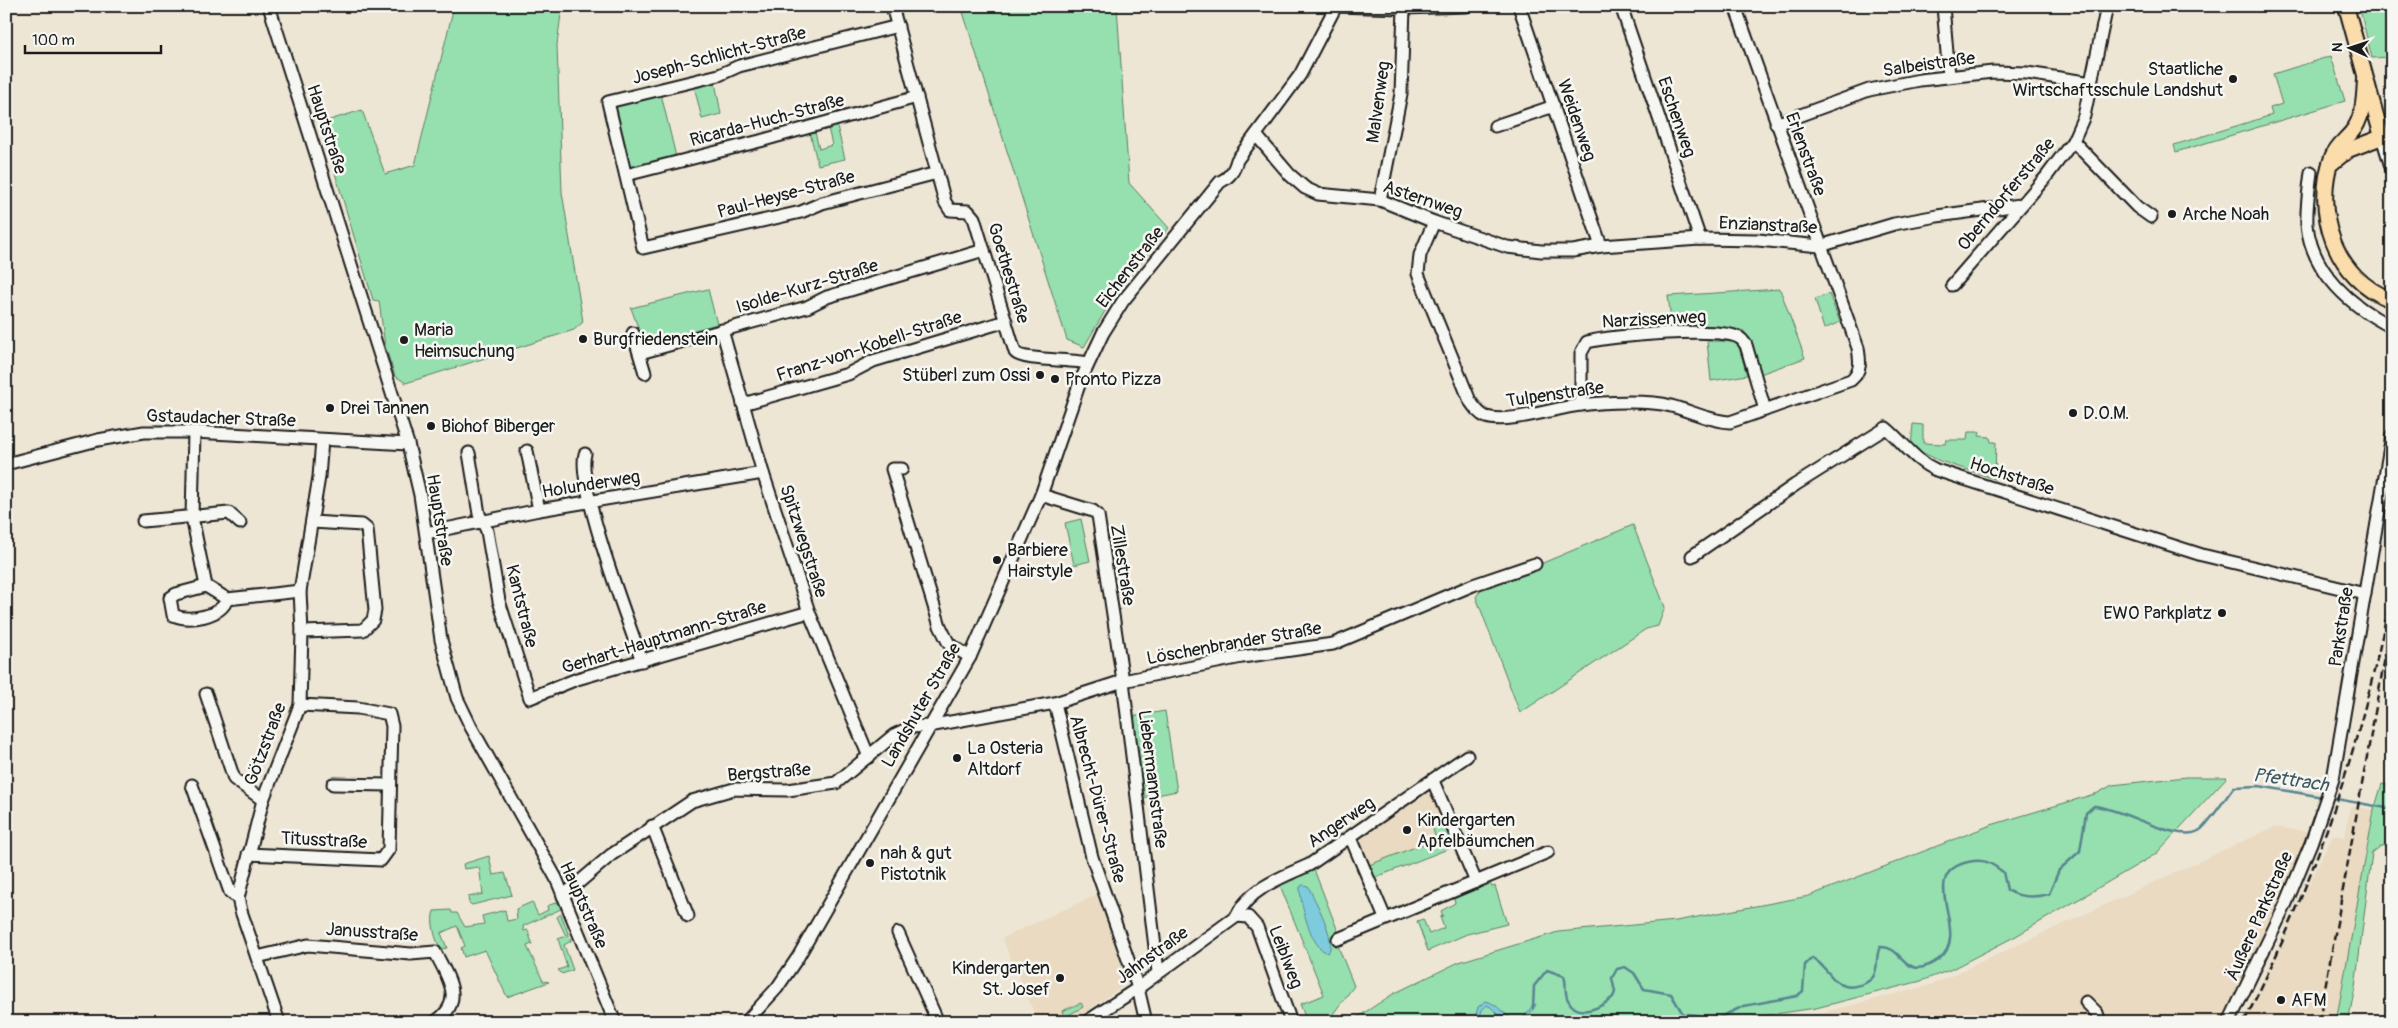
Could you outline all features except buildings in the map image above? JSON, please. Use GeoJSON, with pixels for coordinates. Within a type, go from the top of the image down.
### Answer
{"type":"FeatureCollection","features":[{"type":"Feature","properties":{"kind":"main road"},"geometry":{"type":"LineString","coordinates":[[2346,6],[2381,135]]}},
{"type":"Feature","properties":{"kind":"main road"},"geometry":{"type":"LineString","coordinates":[[2365,79],[2360,117],[2350,134],[2338,146],[2330,165],[2324,193],[2326,220],[2330,236],[2346,264],[2361,281],[2392,300]]}},
{"type":"Feature","properties":{"kind":"main road"},"geometry":{"type":"LineString","coordinates":[[2350,134],[2366,129],[2381,135]]}},
{"type":"Feature","properties":{"kind":"main road"},"geometry":{"type":"LineString","coordinates":[[2330,165],[2348,150],[2381,135]]}},
{"type":"Feature","properties":{"kind":"street","name":"Hauptstraße"},"geometry":{"type":"LineString","coordinates":[[269,6],[408,444],[420,495],[441,640],[457,698],[471,727],[556,878],[615,1022]]}},
{"type":"Feature","properties":{"kind":"street","name":"Goethestraße"},"geometry":{"type":"LineString","coordinates":[[892,6],[947,206],[950,210],[965,210],[972,214],[1015,352],[1020,357],[1074,360],[1088,363]]}},
{"type":"Feature","properties":{"kind":"street"},"geometry":{"type":"LineString","coordinates":[[1336,6],[1404,8],[1466,6]]}},
{"type":"Feature","properties":{"kind":"street","name":"Eichenstraße"},"geometry":{"type":"LineString","coordinates":[[1080,382],[1113,315],[1220,182],[1227,178],[1234,170],[1237,160],[1300,75],[1336,6]]}},
{"type":"Feature","properties":{"kind":"street","name":"Weidenweg"},"geometry":{"type":"LineString","coordinates":[[1518,6],[1601,246]]}},
{"type":"Feature","properties":{"kind":"street","name":"Eschenweg"},"geometry":{"type":"LineString","coordinates":[[1621,6],[1700,239]]}},
{"type":"Feature","properties":{"kind":"street","name":"Erlenstraße"},"geometry":{"type":"LineString","coordinates":[[1735,6],[1858,348],[1859,371]]}},
{"type":"Feature","properties":{"kind":"street"},"geometry":{"type":"LineString","coordinates":[[1943,6],[1949,76]]}},
{"type":"Feature","properties":{"kind":"street","name":"Oberndorferstraße"},"geometry":{"type":"LineString","coordinates":[[1952,285],[2020,205],[2046,178],[2073,141],[2084,116],[2107,6]]}},
{"type":"Feature","properties":{"kind":"street","name":"Malvenweg"},"geometry":{"type":"LineString","coordinates":[[1380,200],[1401,94],[1404,8]]}},
{"type":"Feature","properties":{"kind":"street","name":"Joseph-Schlicht-Straße"},"geometry":{"type":"LineString","coordinates":[[626,175],[608,102],[719,75],[739,66],[898,26]]}},
{"type":"Feature","properties":{"kind":"street","name":"Salbeistraße"},"geometry":{"type":"LineString","coordinates":[[1776,124],[1869,90],[1949,76],[1993,72],[2027,73],[2092,83]]}},
{"type":"Feature","properties":{"kind":"street","name":"Ricarda-Huch-Straße"},"geometry":{"type":"LineString","coordinates":[[626,175],[768,139],[917,97]]}},
{"type":"Feature","properties":{"kind":"street"},"geometry":{"type":"LineString","coordinates":[[1495,126],[1554,106]]}},
{"type":"Feature","properties":{"kind":"street"},"geometry":{"type":"LineString","coordinates":[[2381,135],[2392,170]]}},
{"type":"Feature","properties":{"kind":"street","name":"Asternweg"},"geometry":{"type":"LineString","coordinates":[[1256,136],[1304,188],[1318,194],[1380,200],[1434,222],[1507,247],[1573,251],[1601,246]]}},
{"type":"Feature","properties":{"kind":"street"},"geometry":{"type":"LineString","coordinates":[[2073,141],[2137,207],[2151,217]]}},
{"type":"Feature","properties":{"kind":"street"},"geometry":{"type":"LineString","coordinates":[[2311,172],[2307,201],[2307,224],[2314,252],[2324,271],[2343,294],[2368,315],[2392,328]]}},
{"type":"Feature","properties":{"kind":"street","name":"Paul-Heyse-Straße"},"geometry":{"type":"LineString","coordinates":[[626,175],[643,248],[801,212],[822,202],[937,173]]}},
{"type":"Feature","properties":{"kind":"street","name":"Enzianstraße"},"geometry":{"type":"LineString","coordinates":[[1601,246],[1700,239],[1758,240],[1820,246],[1894,224],[2020,205]]}},
{"type":"Feature","properties":{"kind":"street","name":"Tulpenstraße"},"geometry":{"type":"LineString","coordinates":[[1434,222],[1420,255],[1418,274],[1476,409],[1485,417],[1506,420],[1581,404],[1623,402],[1669,405],[1715,420],[1730,422],[1846,383],[1859,371]]}},
{"type":"Feature","properties":{"kind":"street","name":"Isolde-Kurz-Straße"},"geometry":{"type":"LineString","coordinates":[[640,353],[807,307],[827,297],[984,250]]}},
{"type":"Feature","properties":{"kind":"street","name":"Franz-von-Kobell-Straße"},"geometry":{"type":"LineString","coordinates":[[743,404],[848,374],[873,362],[1006,320]]}},
{"type":"Feature","properties":{"kind":"street","name":"Spitzwegstraße"},"geometry":{"type":"LineString","coordinates":[[722,330],[763,473],[809,612],[869,757]]}},
{"type":"Feature","properties":{"kind":"street","name":"Narzissenweg"},"geometry":{"type":"LineString","coordinates":[[1581,404],[1581,352],[1587,342],[1653,334],[1695,332],[1729,335],[1741,339],[1746,345],[1765,410]]}},
{"type":"Feature","properties":{"kind":"street"},"geometry":{"type":"LineString","coordinates":[[633,333],[645,373]]}},
{"type":"Feature","properties":{"kind":"street","name":"Landshuter Straße"},"geometry":{"type":"LineString","coordinates":[[746,1022],[777,988],[798,957],[970,657],[1041,495],[1080,382]]}},
{"type":"Feature","properties":{"kind":"street","name":"Hochstraße"},"geometry":{"type":"LineString","coordinates":[[1692,556],[1795,484],[1886,428],[1926,466],[1936,470],[2202,555],[2365,594]]}},
{"type":"Feature","properties":{"kind":"street","name":"Gstaudacher Straße"},"geometry":{"type":"LineString","coordinates":[[6,464],[116,436],[144,432],[194,432],[408,444]]}},
{"type":"Feature","properties":{"kind":"street"},"geometry":{"type":"LineString","coordinates":[[194,432],[192,517],[206,586]]}},
{"type":"Feature","properties":{"kind":"street","name":"Parkstraße"},"geometry":{"type":"LineString","coordinates":[[2318,823],[2333,779],[2392,435]]}},
{"type":"Feature","properties":{"kind":"street","name":"Götzstraße"},"geometry":{"type":"LineString","coordinates":[[279,1022],[238,898],[263,800],[300,705],[302,632],[300,591],[312,522],[322,440]]}},
{"type":"Feature","properties":{"kind":"street"},"geometry":{"type":"LineString","coordinates":[[527,451],[539,510]]}},
{"type":"Feature","properties":{"kind":"street","name":"Kantstraße"},"geometry":{"type":"LineString","coordinates":[[469,453],[479,514],[483,522],[500,601],[530,698]]}},
{"type":"Feature","properties":{"kind":"street"},"geometry":{"type":"LineString","coordinates":[[585,454],[582,463],[591,502],[614,582],[642,661]]}},
{"type":"Feature","properties":{"kind":"street"},"geometry":{"type":"LineString","coordinates":[[902,469],[892,469],[940,626],[949,644],[970,657]]}},
{"type":"Feature","properties":{"kind":"street","name":"Holunderweg"},"geometry":{"type":"LineString","coordinates":[[426,533],[539,510],[763,473]]}},
{"type":"Feature","properties":{"kind":"street","name":"Zillestraße"},"geometry":{"type":"LineString","coordinates":[[1041,495],[1093,511],[1098,515],[1123,681]]}},
{"type":"Feature","properties":{"kind":"street"},"geometry":{"type":"LineString","coordinates":[[143,521],[229,513],[240,523]]}},
{"type":"Feature","properties":{"kind":"street"},"geometry":{"type":"LineString","coordinates":[[302,632],[364,630],[373,620],[375,610],[367,529],[362,525],[312,522]]}},
{"type":"Feature","properties":{"kind":"street","name":"Löschenbrander Straße"},"geometry":{"type":"LineString","coordinates":[[929,726],[1055,703],[1123,681],[1242,657],[1333,644],[1473,585],[1535,564]]}},
{"type":"Feature","properties":{"kind":"street"},"geometry":{"type":"LineString","coordinates":[[227,599],[223,608],[209,614],[181,618],[173,615],[170,598],[176,594],[206,586],[227,599],[300,591]]}},
{"type":"Feature","properties":{"kind":"street","name":"Gerhart-Hauptmann-Straße"},"geometry":{"type":"LineString","coordinates":[[530,698],[577,679],[809,612]]}},
{"type":"Feature","properties":{"kind":"street","name":"Liebermannstraße"},"geometry":{"type":"LineString","coordinates":[[1123,681],[1158,972]]}},
{"type":"Feature","properties":{"kind":"street"},"geometry":{"type":"LineString","coordinates":[[206,694],[234,779],[263,800]]}},
{"type":"Feature","properties":{"kind":"street","name":"Albrecht-Dürer-Straße"},"geometry":{"type":"LineString","coordinates":[[1055,703],[1092,856],[1138,988],[1146,1022]]}},
{"type":"Feature","properties":{"kind":"street","name":"Titusstraße"},"geometry":{"type":"LineString","coordinates":[[248,854],[381,860],[389,850],[392,726],[390,714],[358,708],[300,705]]}},
{"type":"Feature","properties":{"kind":"street","name":"Bergstraße"},"geometry":{"type":"LineString","coordinates":[[563,896],[611,855],[692,801],[734,789],[788,790],[836,784],[894,735],[911,726],[929,726]]}},
{"type":"Feature","properties":{"kind":"street","name":"Angerweg"},"geometry":{"type":"LineString","coordinates":[[1237,916],[1242,904],[1281,877],[1309,865],[1351,838],[1467,756]]}},
{"type":"Feature","properties":{"kind":"street"},"geometry":{"type":"LineString","coordinates":[[1433,780],[1476,882]]}},
{"type":"Feature","properties":{"kind":"street"},"geometry":{"type":"LineString","coordinates":[[333,784],[390,785]]}},
{"type":"Feature","properties":{"kind":"street"},"geometry":{"type":"LineString","coordinates":[[192,785],[230,892],[238,898]]}},
{"type":"Feature","properties":{"kind":"street","name":"Äußere Parkstraße"},"geometry":{"type":"LineString","coordinates":[[2229,1022],[2285,906],[2318,823]]}},
{"type":"Feature","properties":{"kind":"street"},"geometry":{"type":"LineString","coordinates":[[652,826],[688,916]]}},
{"type":"Feature","properties":{"kind":"street"},"geometry":{"type":"LineString","coordinates":[[1351,838],[1385,918]]}},
{"type":"Feature","properties":{"kind":"street"},"geometry":{"type":"LineString","coordinates":[[1338,938],[1548,852]]}},
{"type":"Feature","properties":{"kind":"street","name":"Jahnstraße"},"geometry":{"type":"LineString","coordinates":[[1086,1022],[1138,988],[1237,916]]}},
{"type":"Feature","properties":{"kind":"street","name":"Leiblweg"},"geometry":{"type":"LineString","coordinates":[[1237,916],[1248,917],[1257,927],[1291,1022]]}},
{"type":"Feature","properties":{"kind":"street"},"geometry":{"type":"LineString","coordinates":[[898,933],[938,1022]]}},
{"type":"Feature","properties":{"kind":"street","name":"Janusstraße"},"geometry":{"type":"LineString","coordinates":[[257,958],[308,945],[411,954],[435,952],[453,995],[450,1010],[436,1022]]}},
{"type":"Feature","properties":{"kind":"street"},"geometry":{"type":"LineString","coordinates":[[2086,1002],[2097,1013],[2100,1022]]}},
{"type":"Feature","properties":{"kind":"shaded area","name":"Kindergarten Apfelbäumchen"},"geometry":{"type":"Polygon","coordinates":[[[1424,791],[1433,795],[1453,847],[1374,878],[1358,837],[1424,791]]]}},
{"type":"Feature","properties":{"kind":"shaded area"},"geometry":{"type":"Polygon","coordinates":[[[2350,806],[2374,810],[2336,1022],[2242,1022],[2333,835],[2345,837],[2350,806]]]}},
{"type":"Feature","properties":{"kind":"shaded area"},"geometry":{"type":"Polygon","coordinates":[[[2274,827],[2310,832],[2241,989],[2223,1022],[1785,1022],[1931,985],[2274,827]]]}},
{"type":"Feature","properties":{"kind":"shaded area"},"geometry":{"type":"Polygon","coordinates":[[[1098,894],[1124,974],[1122,986],[1073,1022],[1038,1022],[1002,938],[1098,894]]]}},
{"type":"Feature","properties":{"kind":"green space"},"geometry":{"type":"Polygon","coordinates":[[[454,6],[562,6],[557,45],[562,192],[583,322],[574,330],[406,383],[395,376],[385,346],[379,301],[373,300],[320,123],[362,110],[385,174],[415,165],[454,6]]]}},
{"type":"Feature","properties":{"kind":"green space"},"geometry":{"type":"Polygon","coordinates":[[[961,6],[1117,6],[1129,183],[1169,228],[1115,294],[1084,347],[1067,340],[961,6]]]}},
{"type":"Feature","properties":{"kind":"green space"},"geometry":{"type":"Polygon","coordinates":[[[2359,6],[2392,6],[2392,57],[2372,58],[2359,6]]]}},
{"type":"Feature","properties":{"kind":"green space"},"geometry":{"type":"Polygon","coordinates":[[[2331,56],[2345,101],[2176,152],[2174,145],[2272,115],[2270,108],[2282,104],[2273,74],[2331,56]]]}},
{"type":"Feature","properties":{"kind":"green space"},"geometry":{"type":"Polygon","coordinates":[[[715,82],[721,114],[702,119],[694,86],[715,82]]]}},
{"type":"Feature","properties":{"kind":"green space"},"geometry":{"type":"Polygon","coordinates":[[[661,94],[676,157],[630,169],[614,106],[661,94]]]}},
{"type":"Feature","properties":{"kind":"green space"},"geometry":{"type":"Polygon","coordinates":[[[837,126],[845,159],[818,165],[810,133],[815,132],[819,149],[832,145],[828,128],[837,126]]]}},
{"type":"Feature","properties":{"kind":"green space"},"geometry":{"type":"Polygon","coordinates":[[[708,289],[717,324],[644,344],[631,308],[708,289]]]}},
{"type":"Feature","properties":{"kind":"green space"},"geometry":{"type":"Polygon","coordinates":[[[1780,289],[1805,358],[1760,374],[1750,341],[1744,331],[1731,328],[1672,328],[1668,296],[1780,289]]]}},
{"type":"Feature","properties":{"kind":"green space"},"geometry":{"type":"Polygon","coordinates":[[[1829,294],[1840,322],[1824,329],[1815,299],[1829,294]]]}},
{"type":"Feature","properties":{"kind":"green space"},"geometry":{"type":"Polygon","coordinates":[[[1707,341],[1733,341],[1738,344],[1747,375],[1711,381],[1707,341]]]}},
{"type":"Feature","properties":{"kind":"green space"},"geometry":{"type":"Polygon","coordinates":[[[1913,424],[1923,425],[1923,443],[1945,444],[1946,440],[1967,440],[1968,432],[1980,432],[1979,436],[1990,437],[1991,442],[1996,442],[1995,479],[1940,461],[1911,447],[1913,424]]]}},
{"type":"Feature","properties":{"kind":"green space"},"geometry":{"type":"Polygon","coordinates":[[[1081,519],[1090,561],[1074,565],[1065,523],[1081,519]]]}},
{"type":"Feature","properties":{"kind":"green space"},"geometry":{"type":"Polygon","coordinates":[[[1633,525],[1665,607],[1658,626],[1646,629],[1520,713],[1476,597],[1481,589],[1633,525]]]}},
{"type":"Feature","properties":{"kind":"green space"},"geometry":{"type":"Polygon","coordinates":[[[1165,711],[1177,791],[1142,798],[1131,717],[1165,711]]]}},
{"type":"Feature","properties":{"kind":"green space"},"geometry":{"type":"Polygon","coordinates":[[[2186,777],[2227,777],[2156,854],[2016,936],[1950,970],[1921,981],[1816,1008],[1755,1017],[1742,1022],[1350,1022],[1393,994],[1459,962],[1558,932],[1676,921],[1809,896],[1991,825],[2098,793],[2112,785],[2186,777]]]}},
{"type":"Feature","properties":{"kind":"green space"},"geometry":{"type":"Polygon","coordinates":[[[2382,784],[2392,786],[2392,844],[2381,846],[2372,853],[2355,987],[2348,1022],[2336,1022],[2374,810],[2382,784]]]}},
{"type":"Feature","properties":{"kind":"green space"},"geometry":{"type":"Polygon","coordinates":[[[1443,822],[1453,847],[1374,878],[1369,865],[1436,839],[1432,826],[1443,822]]]}},
{"type":"Feature","properties":{"kind":"green space"},"geometry":{"type":"Polygon","coordinates":[[[489,856],[493,875],[505,873],[512,895],[472,905],[469,903],[468,897],[483,894],[479,867],[464,869],[463,864],[489,856]]]}},
{"type":"Feature","properties":{"kind":"green space"},"geometry":{"type":"Polygon","coordinates":[[[1313,867],[1339,934],[1334,936],[1354,986],[1327,1022],[1307,1022],[1300,1004],[1324,995],[1279,883],[1284,879],[1294,880],[1313,867]]]}},
{"type":"Feature","properties":{"kind":"green space"},"geometry":{"type":"Polygon","coordinates":[[[1489,882],[1492,887],[1495,886],[1507,924],[1467,934],[1428,951],[1417,921],[1423,919],[1429,934],[1444,928],[1440,917],[1443,916],[1441,911],[1455,903],[1454,899],[1489,882]]]}},
{"type":"Feature","properties":{"kind":"green space"},"geometry":{"type":"Polygon","coordinates":[[[532,902],[538,915],[548,910],[547,906],[558,902],[561,909],[523,926],[524,931],[528,930],[532,944],[527,946],[543,981],[549,982],[507,997],[485,950],[464,957],[461,948],[465,946],[457,926],[441,933],[447,948],[441,949],[437,941],[433,925],[434,911],[451,910],[452,913],[457,913],[465,927],[484,924],[482,916],[505,910],[507,921],[517,919],[516,909],[532,902]]]}},
{"type":"Feature","properties":{"kind":"green space"},"geometry":{"type":"Polygon","coordinates":[[[561,914],[571,941],[564,945],[573,970],[562,974],[558,970],[567,967],[558,939],[566,936],[557,917],[561,914]]]}},
{"type":"Feature","properties":{"kind":"green space"},"geometry":{"type":"Polygon","coordinates":[[[1081,1003],[1083,1007],[1067,1016],[1070,1022],[1066,1022],[1062,1011],[1081,1003]]]}},
{"type":"Feature","properties":{"kind":"water"},"geometry":{"type":"Polygon","coordinates":[[[1303,885],[1308,886],[1328,930],[1330,947],[1328,953],[1322,950],[1316,943],[1308,925],[1304,914],[1300,887],[1303,885]]]}},
{"type":"Feature","properties":{"kind":"water"},"geometry":{"type":"Polygon","coordinates":[[[1486,1001],[1518,1021],[1507,1021],[1487,1005],[1482,1010],[1478,1022],[1474,1022],[1478,1007],[1486,1001]]]}},
{"type":"Feature","properties":{"kind":"water"},"geometry":{"type":"Polygon","coordinates":[[[1536,1004],[1522,1020],[1518,1021],[1536,1004]]]}},
{"type":"Feature","properties":{"kind":"waterway","name":"Pfettrach"},"geometry":{"type":"LineString","coordinates":[[1533,1008],[1534,986],[1547,970],[1564,976],[1568,1000],[1572,1006],[1578,1009],[1590,1010],[1597,1008],[1613,997],[1615,992],[1612,978],[1617,969],[1625,967],[1634,973],[1644,989],[1671,994],[1683,1014],[1697,1015],[1707,1020],[1716,1019],[1744,1006],[1797,996],[1803,991],[1805,965],[1812,958],[1842,985],[1848,987],[1858,986],[1873,977],[1880,947],[1888,948],[1905,962],[1918,968],[1927,966],[1939,959],[1948,948],[1950,935],[1949,920],[1944,891],[1945,879],[1953,869],[1968,862],[1983,861],[2003,872],[2007,890],[2012,893],[2027,896],[2049,894],[2059,870],[2080,851],[2086,813],[2094,806],[2119,812],[2178,833],[2191,833],[2203,827],[2234,787],[2259,786],[2323,797]]}},
{"type":"Feature","properties":{"kind":"waterway","name":"Pfettrach"},"geometry":{"type":"LineString","coordinates":[[2331,798],[2392,809]]}},
{"type":"Feature","properties":{"kind":"railway"},"geometry":{"type":"LineString","coordinates":[[2244,1022],[2293,917],[2334,810],[2367,699],[2392,587]]}},
{"type":"Feature","properties":{"kind":"railway"},"geometry":{"type":"LineString","coordinates":[[2319,1022],[2387,646]]}},
{"type":"Feature","properties":{"kind":"place","name":"Staatliche Wirtschaftsschule Landshut"},"geometry":{"type":"Point","coordinates":[2233,79]}},
{"type":"Feature","properties":{"kind":"place","name":"Arche Noah"},"geometry":{"type":"Point","coordinates":[2172,214]}},
{"type":"Feature","properties":{"kind":"place","name":"Burgfriedenstein"},"geometry":{"type":"Point","coordinates":[583,339]}},
{"type":"Feature","properties":{"kind":"place","name":"Maria Heimsuchung"},"geometry":{"type":"Point","coordinates":[404,340]}},
{"type":"Feature","properties":{"kind":"place","name":"Stüberl zum Ossi"},"geometry":{"type":"Point","coordinates":[1040,375]}},
{"type":"Feature","properties":{"kind":"place","name":"Pronto Pizza"},"geometry":{"type":"Point","coordinates":[1055,379]}},
{"type":"Feature","properties":{"kind":"place","name":"Drei Tannen"},"geometry":{"type":"Point","coordinates":[330,408]}},
{"type":"Feature","properties":{"kind":"place","name":"D.O.M."},"geometry":{"type":"Point","coordinates":[2073,413]}},
{"type":"Feature","properties":{"kind":"place","name":"Biohof Biberger"},"geometry":{"type":"Point","coordinates":[431,426]}},
{"type":"Feature","properties":{"kind":"place","name":"Barbiere Hairstyle"},"geometry":{"type":"Point","coordinates":[997,560]}},
{"type":"Feature","properties":{"kind":"place","name":"EWO Parkplatz"},"geometry":{"type":"Point","coordinates":[2222,613]}},
{"type":"Feature","properties":{"kind":"place","name":"La Osteria Altdorf"},"geometry":{"type":"Point","coordinates":[957,758]}},
{"type":"Feature","properties":{"kind":"place","name":"Kindergarten Apfelbäumchen"},"geometry":{"type":"Point","coordinates":[1407,830]}},
{"type":"Feature","properties":{"kind":"place","name":"nah & gut Pistotnik"},"geometry":{"type":"Point","coordinates":[870,863]}},
{"type":"Feature","properties":{"kind":"place","name":"Kindergarten St. Josef"},"geometry":{"type":"Point","coordinates":[1060,978]}},
{"type":"Feature","properties":{"kind":"place","name":"AFM"},"geometry":{"type":"Point","coordinates":[2281,1000]}}]}
